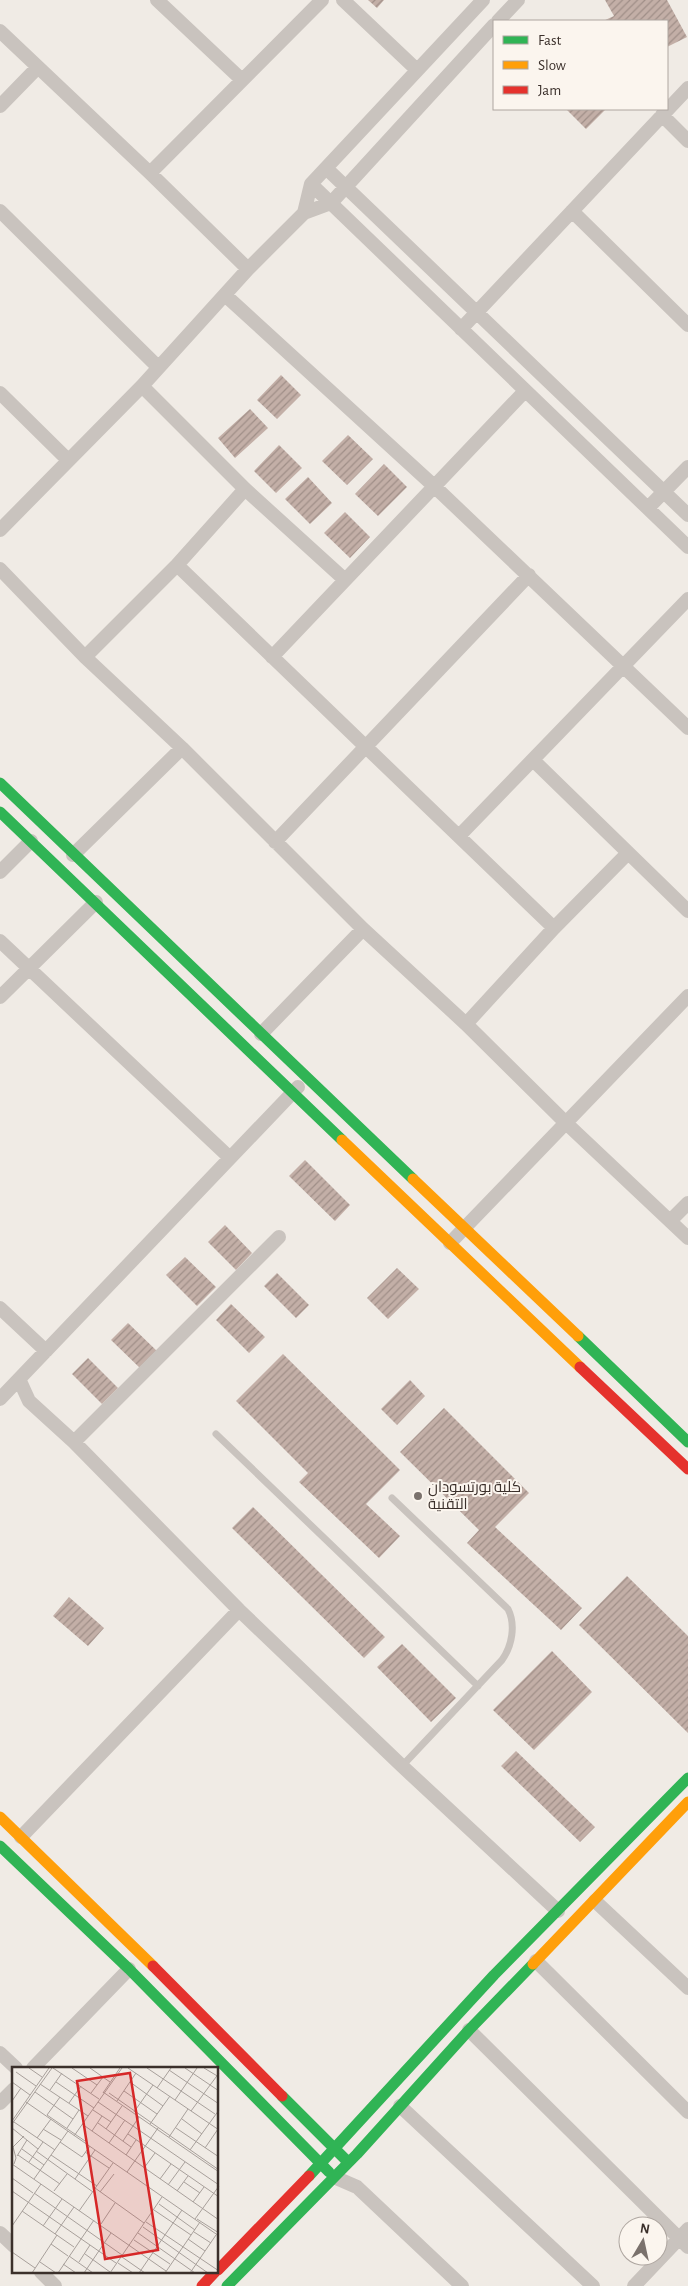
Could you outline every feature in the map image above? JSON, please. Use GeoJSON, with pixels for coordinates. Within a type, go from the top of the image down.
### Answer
{"type":"FeatureCollection","features":[{"type":"Feature","properties":{"kind":"street"},"geometry":{"type":"LineString","coordinates":[[156,0],[242,80]]}},
{"type":"Feature","properties":{"kind":"street"},"geometry":{"type":"LineString","coordinates":[[150,172],[322,0]]}},
{"type":"Feature","properties":{"kind":"street"},"geometry":{"type":"LineString","coordinates":[[343,0],[417,70]]}},
{"type":"Feature","properties":{"kind":"street"},"geometry":{"type":"LineString","coordinates":[[304,213],[311,184],[483,0]]}},
{"type":"Feature","properties":{"kind":"street"},"geometry":{"type":"LineString","coordinates":[[499,20],[518,0]]}},
{"type":"Feature","properties":{"kind":"street"},"geometry":{"type":"LineString","coordinates":[[0,530],[142,386],[248,269],[304,213],[331,203],[346,188],[437,84],[493,26]]}},
{"type":"Feature","properties":{"kind":"street"},"geometry":{"type":"LineString","coordinates":[[0,31],[150,172],[248,269]]}},
{"type":"Feature","properties":{"kind":"street"},"geometry":{"type":"LineString","coordinates":[[0,106],[38,67]]}},
{"type":"Feature","properties":{"kind":"street"},"geometry":{"type":"LineString","coordinates":[[668,109],[688,88]]}},
{"type":"Feature","properties":{"kind":"street"},"geometry":{"type":"LineString","coordinates":[[461,330],[667,110]]}},
{"type":"Feature","properties":{"kind":"street"},"geometry":{"type":"LineString","coordinates":[[662,115],[688,141]]}},
{"type":"Feature","properties":{"kind":"street"},"geometry":{"type":"LineString","coordinates":[[326,168],[688,515]]}},
{"type":"Feature","properties":{"kind":"street"},"geometry":{"type":"LineString","coordinates":[[311,184],[524,392],[688,547]]}},
{"type":"Feature","properties":{"kind":"street"},"geometry":{"type":"LineString","coordinates":[[0,211],[158,367]]}},
{"type":"Feature","properties":{"kind":"street"},"geometry":{"type":"LineString","coordinates":[[572,212],[688,325]]}},
{"type":"Feature","properties":{"kind":"street"},"geometry":{"type":"LineString","coordinates":[[225,295],[434,486],[688,728]]}},
{"type":"Feature","properties":{"kind":"street"},"geometry":{"type":"LineString","coordinates":[[142,386],[245,488],[344,579]]}},
{"type":"Feature","properties":{"kind":"street"},"geometry":{"type":"LineString","coordinates":[[272,657],[344,579],[524,392]]}},
{"type":"Feature","properties":{"kind":"street"},"geometry":{"type":"LineString","coordinates":[[0,393],[68,460]]}},
{"type":"Feature","properties":{"kind":"street"},"geometry":{"type":"LineString","coordinates":[[648,508],[688,466]]}},
{"type":"Feature","properties":{"kind":"street"},"geometry":{"type":"LineString","coordinates":[[85,657],[177,564],[245,488]]}},
{"type":"Feature","properties":{"kind":"street"},"geometry":{"type":"LineString","coordinates":[[177,564],[554,928]]}},
{"type":"Feature","properties":{"kind":"street"},"geometry":{"type":"LineString","coordinates":[[0,569],[85,657],[182,748],[363,929],[466,1024],[566,1123],[688,1238]]}},
{"type":"Feature","properties":{"kind":"street"},"geometry":{"type":"LineString","coordinates":[[275,842],[364,746],[529,575]]}},
{"type":"Feature","properties":{"kind":"street"},"geometry":{"type":"LineString","coordinates":[[459,836],[688,600]]}},
{"type":"Feature","properties":{"kind":"street"},"geometry":{"type":"LineString","coordinates":[[73,855],[182,748]]}},
{"type":"Feature","properties":{"kind":"street"},"geometry":{"type":"LineString","coordinates":[[533,760],[688,911]]}},
{"type":"Feature","properties":{"kind":"street"},"geometry":{"type":"LineString","coordinates":[[0,783],[688,1442]]}},
{"type":"Feature","properties":{"kind":"street"},"geometry":{"type":"LineString","coordinates":[[0,812],[96,902],[292,1094],[688,1469]]}},
{"type":"Feature","properties":{"kind":"street"},"geometry":{"type":"LineString","coordinates":[[0,872],[31,841]]}},
{"type":"Feature","properties":{"kind":"street"},"geometry":{"type":"LineString","coordinates":[[466,1024],[554,928],[628,853]]}},
{"type":"Feature","properties":{"kind":"street"},"geometry":{"type":"LineString","coordinates":[[0,997],[96,902]]}},
{"type":"Feature","properties":{"kind":"street"},"geometry":{"type":"LineString","coordinates":[[261,1034],[363,929]]}},
{"type":"Feature","properties":{"kind":"street"},"geometry":{"type":"LineString","coordinates":[[0,941],[230,1156]]}},
{"type":"Feature","properties":{"kind":"street"},"geometry":{"type":"LineString","coordinates":[[450,1243],[688,996]]}},
{"type":"Feature","properties":{"kind":"street"},"geometry":{"type":"LineString","coordinates":[[0,1399],[230,1156],[308,1077]]}},
{"type":"Feature","properties":{"kind":"street"},"geometry":{"type":"LineString","coordinates":[[670,1221],[688,1203]]}},
{"type":"Feature","properties":{"kind":"street"},"geometry":{"type":"LineString","coordinates":[[74,1442],[280,1237]]}},
{"type":"Feature","properties":{"kind":"street"},"geometry":{"type":"LineString","coordinates":[[0,1308],[46,1351]]}},
{"type":"Feature","properties":{"kind":"street"},"geometry":{"type":"LineString","coordinates":[[20,1379],[29,1401],[74,1442],[239,1610],[402,1766],[558,1911]]}},
{"type":"Feature","properties":{"kind":"street"},"geometry":{"type":"LineString","coordinates":[[21,1837],[239,1610]]}},
{"type":"Feature","properties":{"kind":"street"},"geometry":{"type":"LineString","coordinates":[[219,2268],[335,2149],[447,2026],[688,1778]]}},
{"type":"Feature","properties":{"kind":"street"},"geometry":{"type":"LineString","coordinates":[[228,2286],[334,2177],[468,2030],[688,1802]]}},
{"type":"Feature","properties":{"kind":"street"},"geometry":{"type":"LineString","coordinates":[[0,1817],[348,2162],[357,2187]]}},
{"type":"Feature","properties":{"kind":"street"},"geometry":{"type":"LineString","coordinates":[[0,1846],[129,1969],[320,2164],[334,2177],[357,2187],[462,2286]]}},
{"type":"Feature","properties":{"kind":"street"},"geometry":{"type":"LineString","coordinates":[[594,1901],[688,1988]]}},
{"type":"Feature","properties":{"kind":"street"},"geometry":{"type":"LineString","coordinates":[[536,1961],[688,2112]]}},
{"type":"Feature","properties":{"kind":"street"},"geometry":{"type":"LineString","coordinates":[[34,2067],[129,1969]]}},
{"type":"Feature","properties":{"kind":"street"},"geometry":{"type":"LineString","coordinates":[[468,2030],[685,2238],[634,2286]]}},
{"type":"Feature","properties":{"kind":"street"},"geometry":{"type":"LineString","coordinates":[[0,2053],[15,2067]]}},
{"type":"Feature","properties":{"kind":"street"},"geometry":{"type":"LineString","coordinates":[[0,2103],[12,2091]]}},
{"type":"Feature","properties":{"kind":"street"},"geometry":{"type":"LineString","coordinates":[[400,2106],[593,2286]]}},
{"type":"Feature","properties":{"kind":"street"},"geometry":{"type":"LineString","coordinates":[[0,2233],[12,2244]]}},
{"type":"Feature","properties":{"kind":"street"},"geometry":{"type":"LineString","coordinates":[[42,2274],[55,2286]]}},
{"type":"Feature","properties":{"kind":"street"},"geometry":{"type":"LineString","coordinates":[[202,2286],[213,2274]]}},
{"type":"Feature","properties":{"kind":"lane"},"geometry":{"type":"LineString","coordinates":[[216,1434],[478,1686]]}},
{"type":"Feature","properties":{"kind":"lane"},"geometry":{"type":"LineString","coordinates":[[392,1498],[508,1608],[512,1616],[510,1644],[507,1653],[402,1766]]}},
{"type":"Feature","properties":{"kind":"building"},"geometry":{"type":"Polygon","coordinates":[[[368,0],[384,0],[377,8],[368,0]]]}},
{"type":"Feature","properties":{"kind":"building"},"geometry":{"type":"Polygon","coordinates":[[[605,0],[667,0],[687,37],[668,46],[668,20],[605,20],[614,16],[605,0]]]}},
{"type":"Feature","properties":{"kind":"building"},"geometry":{"type":"Polygon","coordinates":[[[567,110],[605,110],[586,129],[567,110]]]}},
{"type":"Feature","properties":{"kind":"building"},"geometry":{"type":"Polygon","coordinates":[[[281,375],[301,395],[277,419],[257,400],[281,375]]]}},
{"type":"Feature","properties":{"kind":"building"},"geometry":{"type":"Polygon","coordinates":[[[250,409],[268,428],[235,458],[218,438],[250,409]]]}},
{"type":"Feature","properties":{"kind":"building"},"geometry":{"type":"Polygon","coordinates":[[[348,435],[373,459],[347,485],[322,461],[348,435]]]}},
{"type":"Feature","properties":{"kind":"building"},"geometry":{"type":"Polygon","coordinates":[[[279,445],[302,468],[276,493],[254,471],[279,445]]]}},
{"type":"Feature","properties":{"kind":"building"},"geometry":{"type":"Polygon","coordinates":[[[384,464],[407,487],[378,516],[355,494],[384,464]]]}},
{"type":"Feature","properties":{"kind":"building"},"geometry":{"type":"Polygon","coordinates":[[[308,477],[332,503],[310,524],[285,499],[308,477]]]}},
{"type":"Feature","properties":{"kind":"building"},"geometry":{"type":"Polygon","coordinates":[[[345,512],[370,537],[350,558],[324,533],[345,512]]]}},
{"type":"Feature","properties":{"kind":"building"},"geometry":{"type":"Polygon","coordinates":[[[305,1160],[350,1205],[335,1221],[289,1176],[305,1160]]]}},
{"type":"Feature","properties":{"kind":"building"},"geometry":{"type":"Polygon","coordinates":[[[225,1225],[252,1253],[236,1270],[208,1242],[225,1225]]]}},
{"type":"Feature","properties":{"kind":"building"},"geometry":{"type":"Polygon","coordinates":[[[185,1257],[216,1287],[197,1306],[166,1275],[185,1257]]]}},
{"type":"Feature","properties":{"kind":"building"},"geometry":{"type":"Polygon","coordinates":[[[397,1268],[419,1289],[388,1319],[367,1298],[397,1268]]]}},
{"type":"Feature","properties":{"kind":"building"},"geometry":{"type":"Polygon","coordinates":[[[277,1273],[309,1305],[296,1318],[264,1286],[277,1273]]]}},
{"type":"Feature","properties":{"kind":"building"},"geometry":{"type":"Polygon","coordinates":[[[231,1304],[265,1337],[249,1353],[216,1320],[231,1304]]]}},
{"type":"Feature","properties":{"kind":"building"},"geometry":{"type":"Polygon","coordinates":[[[128,1323],[158,1352],[141,1369],[111,1340],[128,1323]]]}},
{"type":"Feature","properties":{"kind":"building"},"geometry":{"type":"Polygon","coordinates":[[[283,1354],[400,1470],[366,1504],[400,1536],[379,1558],[299,1482],[308,1473],[236,1401],[283,1354]]]}},
{"type":"Feature","properties":{"kind":"building"},"geometry":{"type":"Polygon","coordinates":[[[88,1358],[118,1388],[102,1404],[72,1374],[88,1358]]]}},
{"type":"Feature","properties":{"kind":"building"},"geometry":{"type":"Polygon","coordinates":[[[410,1380],[425,1396],[397,1425],[381,1409],[410,1380]]]}},
{"type":"Feature","properties":{"kind":"building"},"geometry":{"type":"Polygon","coordinates":[[[444,1408],[529,1493],[495,1527],[582,1608],[561,1630],[467,1543],[479,1530],[400,1452],[444,1408]]]}},
{"type":"Feature","properties":{"kind":"building"},"geometry":{"type":"Polygon","coordinates":[[[253,1507],[385,1637],[364,1658],[232,1528],[253,1507]]]}},
{"type":"Feature","properties":{"kind":"building"},"geometry":{"type":"Polygon","coordinates":[[[627,1576],[688,1636],[688,1733],[579,1625],[627,1576]]]}},
{"type":"Feature","properties":{"kind":"building"},"geometry":{"type":"Polygon","coordinates":[[[69,1597],[104,1628],[88,1646],[53,1616],[69,1597]]]}},
{"type":"Feature","properties":{"kind":"building"},"geometry":{"type":"Polygon","coordinates":[[[402,1644],[456,1698],[431,1722],[377,1667],[402,1644]]]}},
{"type":"Feature","properties":{"kind":"building"},"geometry":{"type":"Polygon","coordinates":[[[552,1651],[592,1692],[534,1750],[493,1710],[552,1651]]]}},
{"type":"Feature","properties":{"kind":"building"},"geometry":{"type":"Polygon","coordinates":[[[516,1751],[595,1827],[580,1842],[501,1766],[516,1751]]]}},
{"type":"Feature","properties":{"kind":"traffic: fast"},"geometry":{"type":"LineString","coordinates":[[0,783],[413,1179]]}},
{"type":"Feature","properties":{"kind":"traffic: fast"},"geometry":{"type":"LineString","coordinates":[[0,812],[342,1140]]}},
{"type":"Feature","properties":{"kind":"traffic: fast"},"geometry":{"type":"LineString","coordinates":[[578,1336],[688,1442]]}},
{"type":"Feature","properties":{"kind":"traffic: fast"},"geometry":{"type":"LineString","coordinates":[[309,2176],[494,1975],[688,1778]]}},
{"type":"Feature","properties":{"kind":"traffic: fast"},"geometry":{"type":"LineString","coordinates":[[0,1846],[129,1969],[329,2172]]}},
{"type":"Feature","properties":{"kind":"traffic: fast"},"geometry":{"type":"LineString","coordinates":[[227,2286],[357,2154],[469,2030],[533,1964]]}},
{"type":"Feature","properties":{"kind":"traffic: fast"},"geometry":{"type":"LineString","coordinates":[[282,2096],[345,2159]]}},
{"type":"Feature","properties":{"kind":"traffic: slow"},"geometry":{"type":"LineString","coordinates":[[342,1140],[580,1367]]}},
{"type":"Feature","properties":{"kind":"traffic: slow"},"geometry":{"type":"LineString","coordinates":[[413,1179],[578,1336]]}},
{"type":"Feature","properties":{"kind":"traffic: slow"},"geometry":{"type":"LineString","coordinates":[[533,1964],[688,1802]]}},
{"type":"Feature","properties":{"kind":"traffic: slow"},"geometry":{"type":"LineString","coordinates":[[0,1817],[153,1966]]}},
{"type":"Feature","properties":{"kind":"traffic: jam"},"geometry":{"type":"LineString","coordinates":[[580,1367],[688,1469]]}},
{"type":"Feature","properties":{"kind":"traffic: jam"},"geometry":{"type":"LineString","coordinates":[[153,1966],[282,2096]]}},
{"type":"Feature","properties":{"kind":"traffic: jam"},"geometry":{"type":"LineString","coordinates":[[219,2269],[309,2176]]}},
{"type":"Feature","properties":{"kind":"traffic: jam"},"geometry":{"type":"LineString","coordinates":[[202,2286],[213,2274]]}},
{"type":"Feature","properties":{"kind":"place","name":"كلية بورتسودان التقنية"},"geometry":{"type":"Point","coordinates":[418,1496]}}]}
